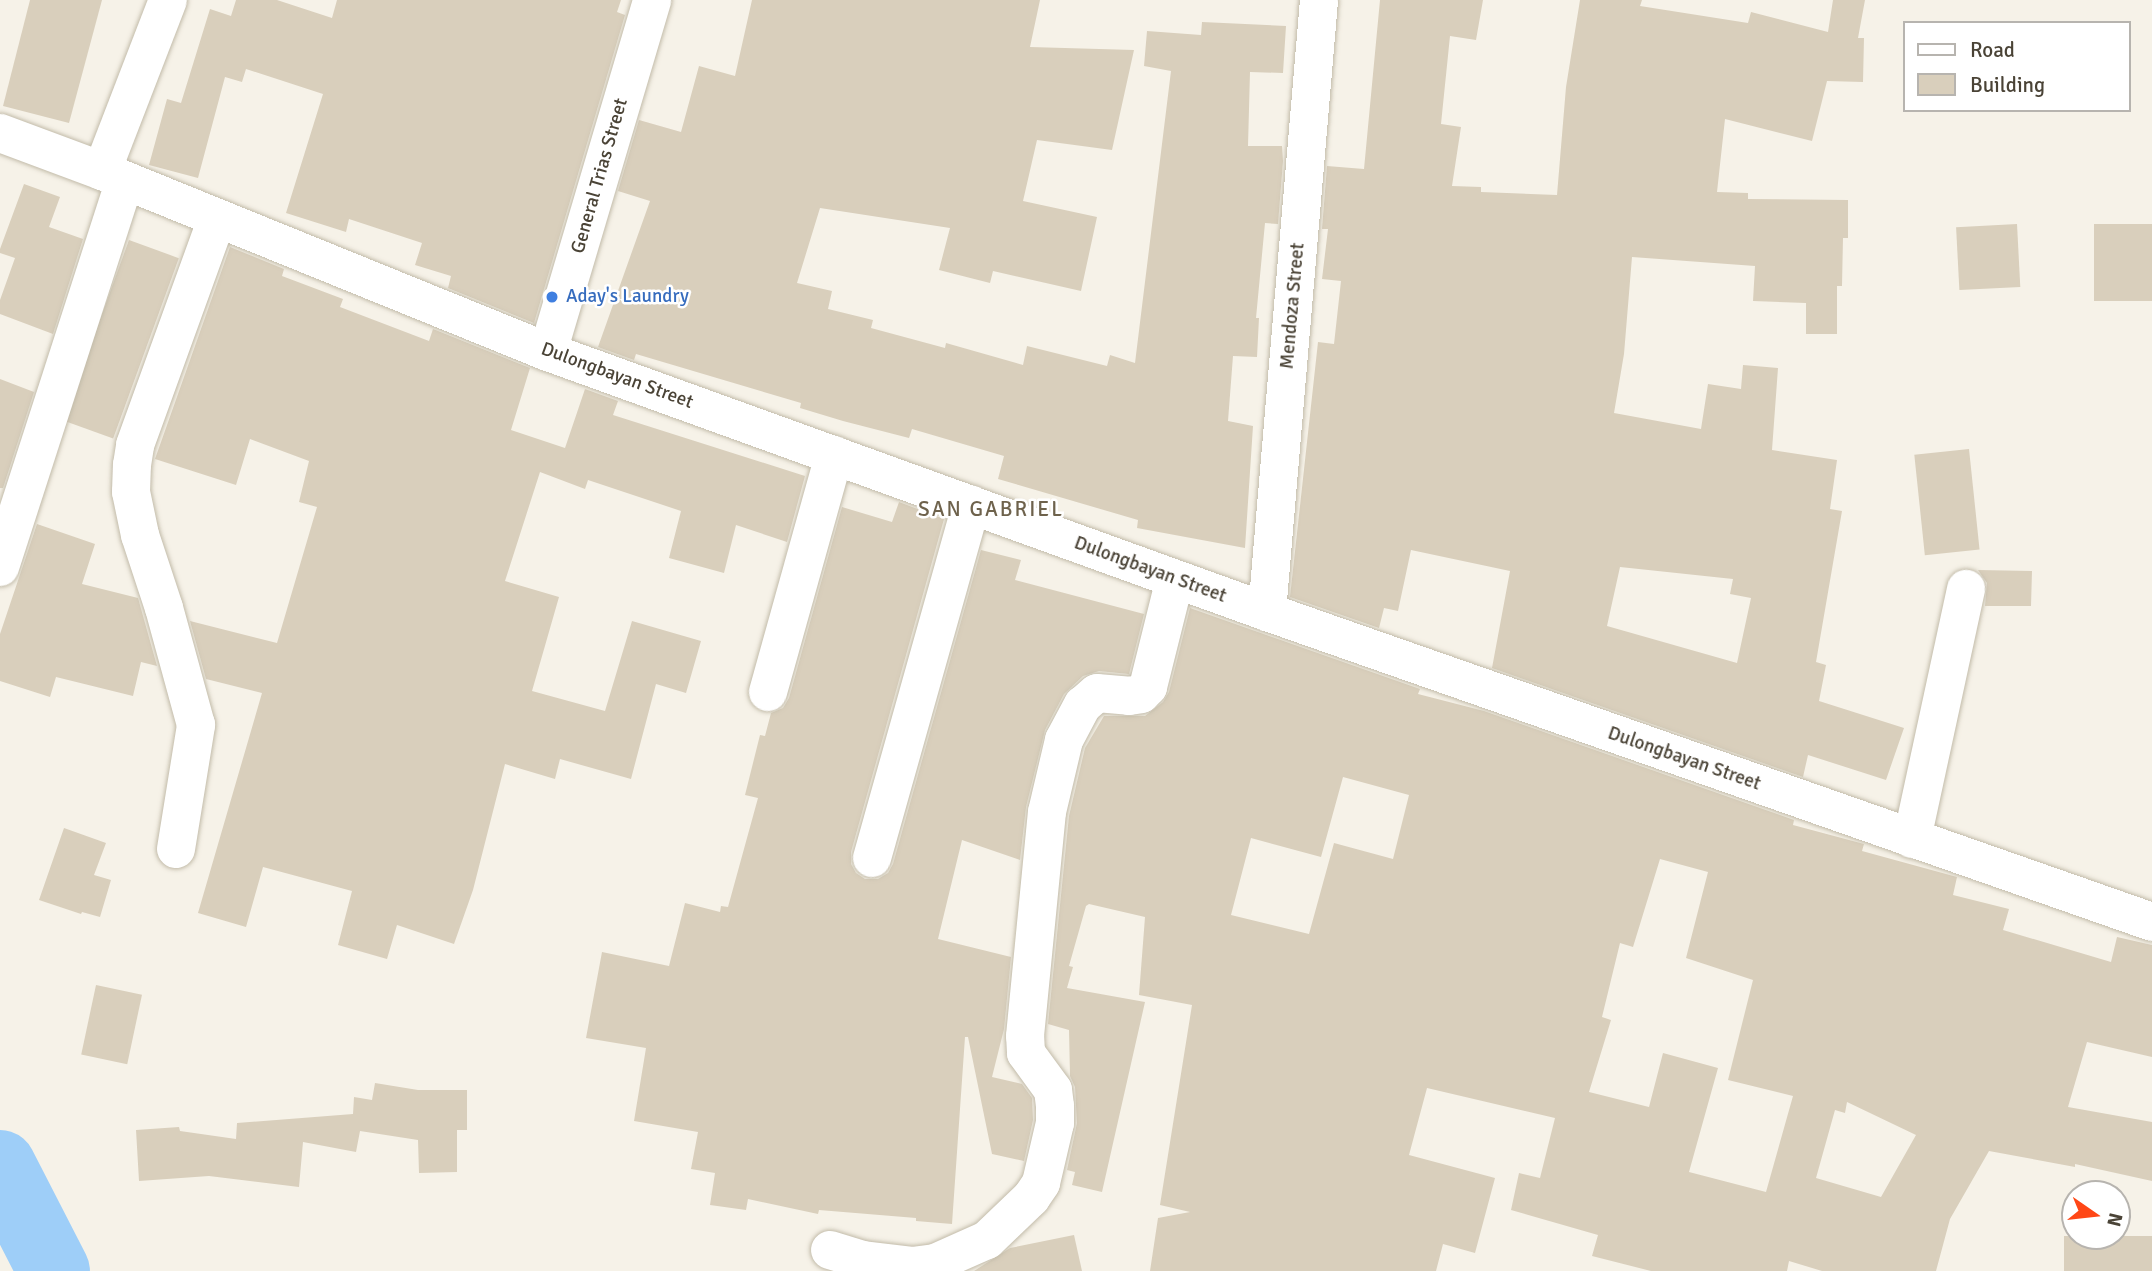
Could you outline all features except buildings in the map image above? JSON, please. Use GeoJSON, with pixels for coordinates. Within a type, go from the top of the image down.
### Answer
{"type":"FeatureCollection","features":[{"type":"Feature","properties":{"kind":"street"},"geometry":{"type":"LineString","coordinates":[[0,567],[168,0]]}},
{"type":"Feature","properties":{"kind":"street","name":"General Trias Street"},"geometry":{"type":"LineString","coordinates":[[548,352],[652,0]]}},
{"type":"Feature","properties":{"kind":"street","name":"Mendoza Street"},"geometry":{"type":"LineString","coordinates":[[1267,612],[1319,0]]}},
{"type":"Feature","properties":{"kind":"street","name":"Dulongbayan Street"},"geometry":{"type":"LineString","coordinates":[[0,133],[114,176],[548,352],[1267,612],[2152,922]]}},
{"type":"Feature","properties":{"kind":"street"},"geometry":{"type":"LineString","coordinates":[[176,849],[196,725],[164,608],[140,535],[131,492],[132,465],[135,445],[217,218]]}},
{"type":"Feature","properties":{"kind":"street"},"geometry":{"type":"LineString","coordinates":[[768,692],[834,455]]}},
{"type":"Feature","properties":{"kind":"street"},"geometry":{"type":"LineString","coordinates":[[872,858],[971,505]]}},
{"type":"Feature","properties":{"kind":"street"},"geometry":{"type":"LineString","coordinates":[[830,1250],[863,1260],[912,1266],[935,1263],[987,1240],[1031,1198],[1041,1183],[1055,1123],[1055,1106],[1052,1090],[1026,1054],[1025,1036],[1047,812],[1064,740],[1083,705],[1097,693],[1129,696],[1141,694],[1147,687],[1175,579]]}},
{"type":"Feature","properties":{"kind":"street"},"geometry":{"type":"LineString","coordinates":[[1912,839],[1966,589]]}},
{"type":"Feature","properties":{"kind":"waterway"},"geometry":{"type":"LineString","coordinates":[[0,1166],[54,1271]]}},
{"type":"Feature","properties":{"kind":"place","name":"Aday's Laundry"},"geometry":{"type":"Point","coordinates":[552,297]}},
{"type":"Feature","properties":{"kind":"district","name":"SAN GABRIEL"},"geometry":{"type":"Point","coordinates":[991,509]}}]}
